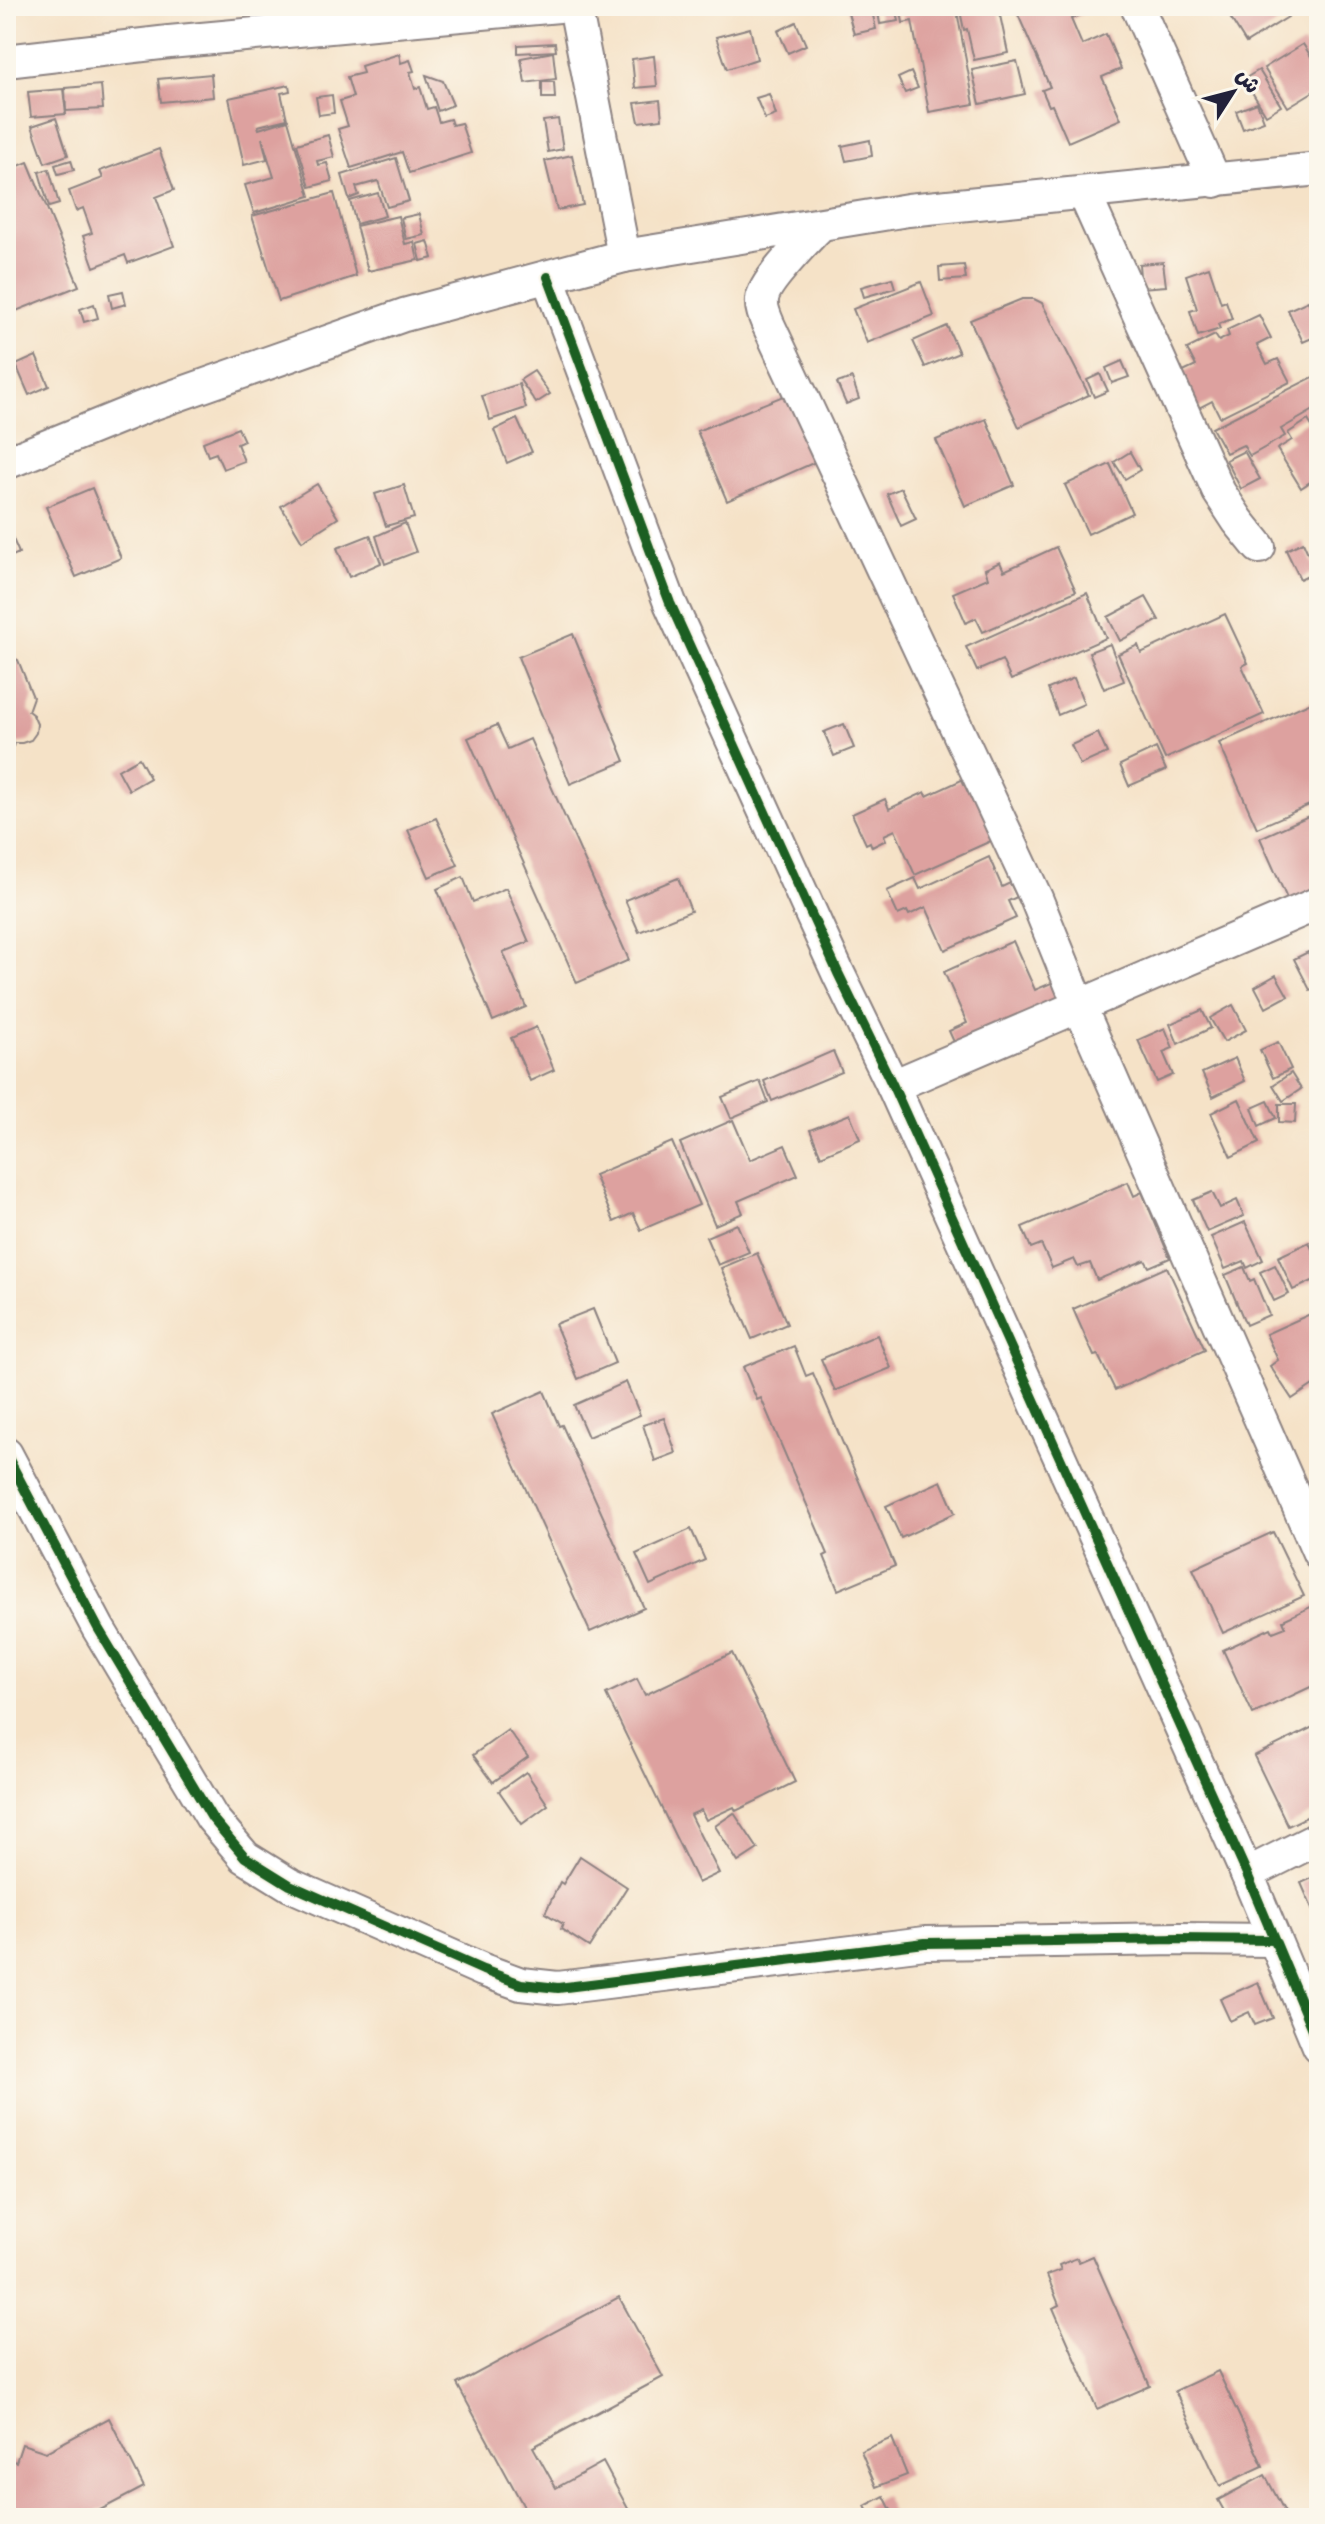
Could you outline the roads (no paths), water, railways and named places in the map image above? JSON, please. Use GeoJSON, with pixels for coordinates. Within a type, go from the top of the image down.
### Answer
{"type":"FeatureCollection","features":[{"type":"Feature","properties":{"kind":"street"},"geometry":{"type":"LineString","coordinates":[[6,61],[169,42],[559,6]]}},
{"type":"Feature","properties":{"kind":"street"},"geometry":{"type":"LineString","coordinates":[[575,6],[624,256]]}},
{"type":"Feature","properties":{"kind":"street"},"geometry":{"type":"LineString","coordinates":[[1137,6],[1215,181]]}},
{"type":"Feature","properties":{"kind":"street"},"geometry":{"type":"LineString","coordinates":[[6,463],[146,406],[404,315],[624,256],[908,210],[1319,169]]}},
{"type":"Feature","properties":{"kind":"street"},"geometry":{"type":"LineString","coordinates":[[1084,193],[1219,492],[1259,547]]}},
{"type":"Feature","properties":{"kind":"street"},"geometry":{"type":"LineString","coordinates":[[820,225],[771,281],[761,302],[764,313],[1036,898],[1080,1007],[1319,1553]]}},
{"type":"Feature","properties":{"kind":"street"},"geometry":{"type":"LineString","coordinates":[[548,277],[670,603],[838,973],[893,1086],[1247,1874],[1319,2046]]}},
{"type":"Feature","properties":{"kind":"street"},"geometry":{"type":"LineString","coordinates":[[893,1086],[1319,903]]}},
{"type":"Feature","properties":{"kind":"street"},"geometry":{"type":"LineString","coordinates":[[6,1454],[98,1628],[212,1818],[245,1857],[290,1885],[483,1970],[521,1984],[558,1988],[925,1943],[1273,1940]]}},
{"type":"Feature","properties":{"kind":"street"},"geometry":{"type":"LineString","coordinates":[[1247,1874],[1319,1838]]}}]}
